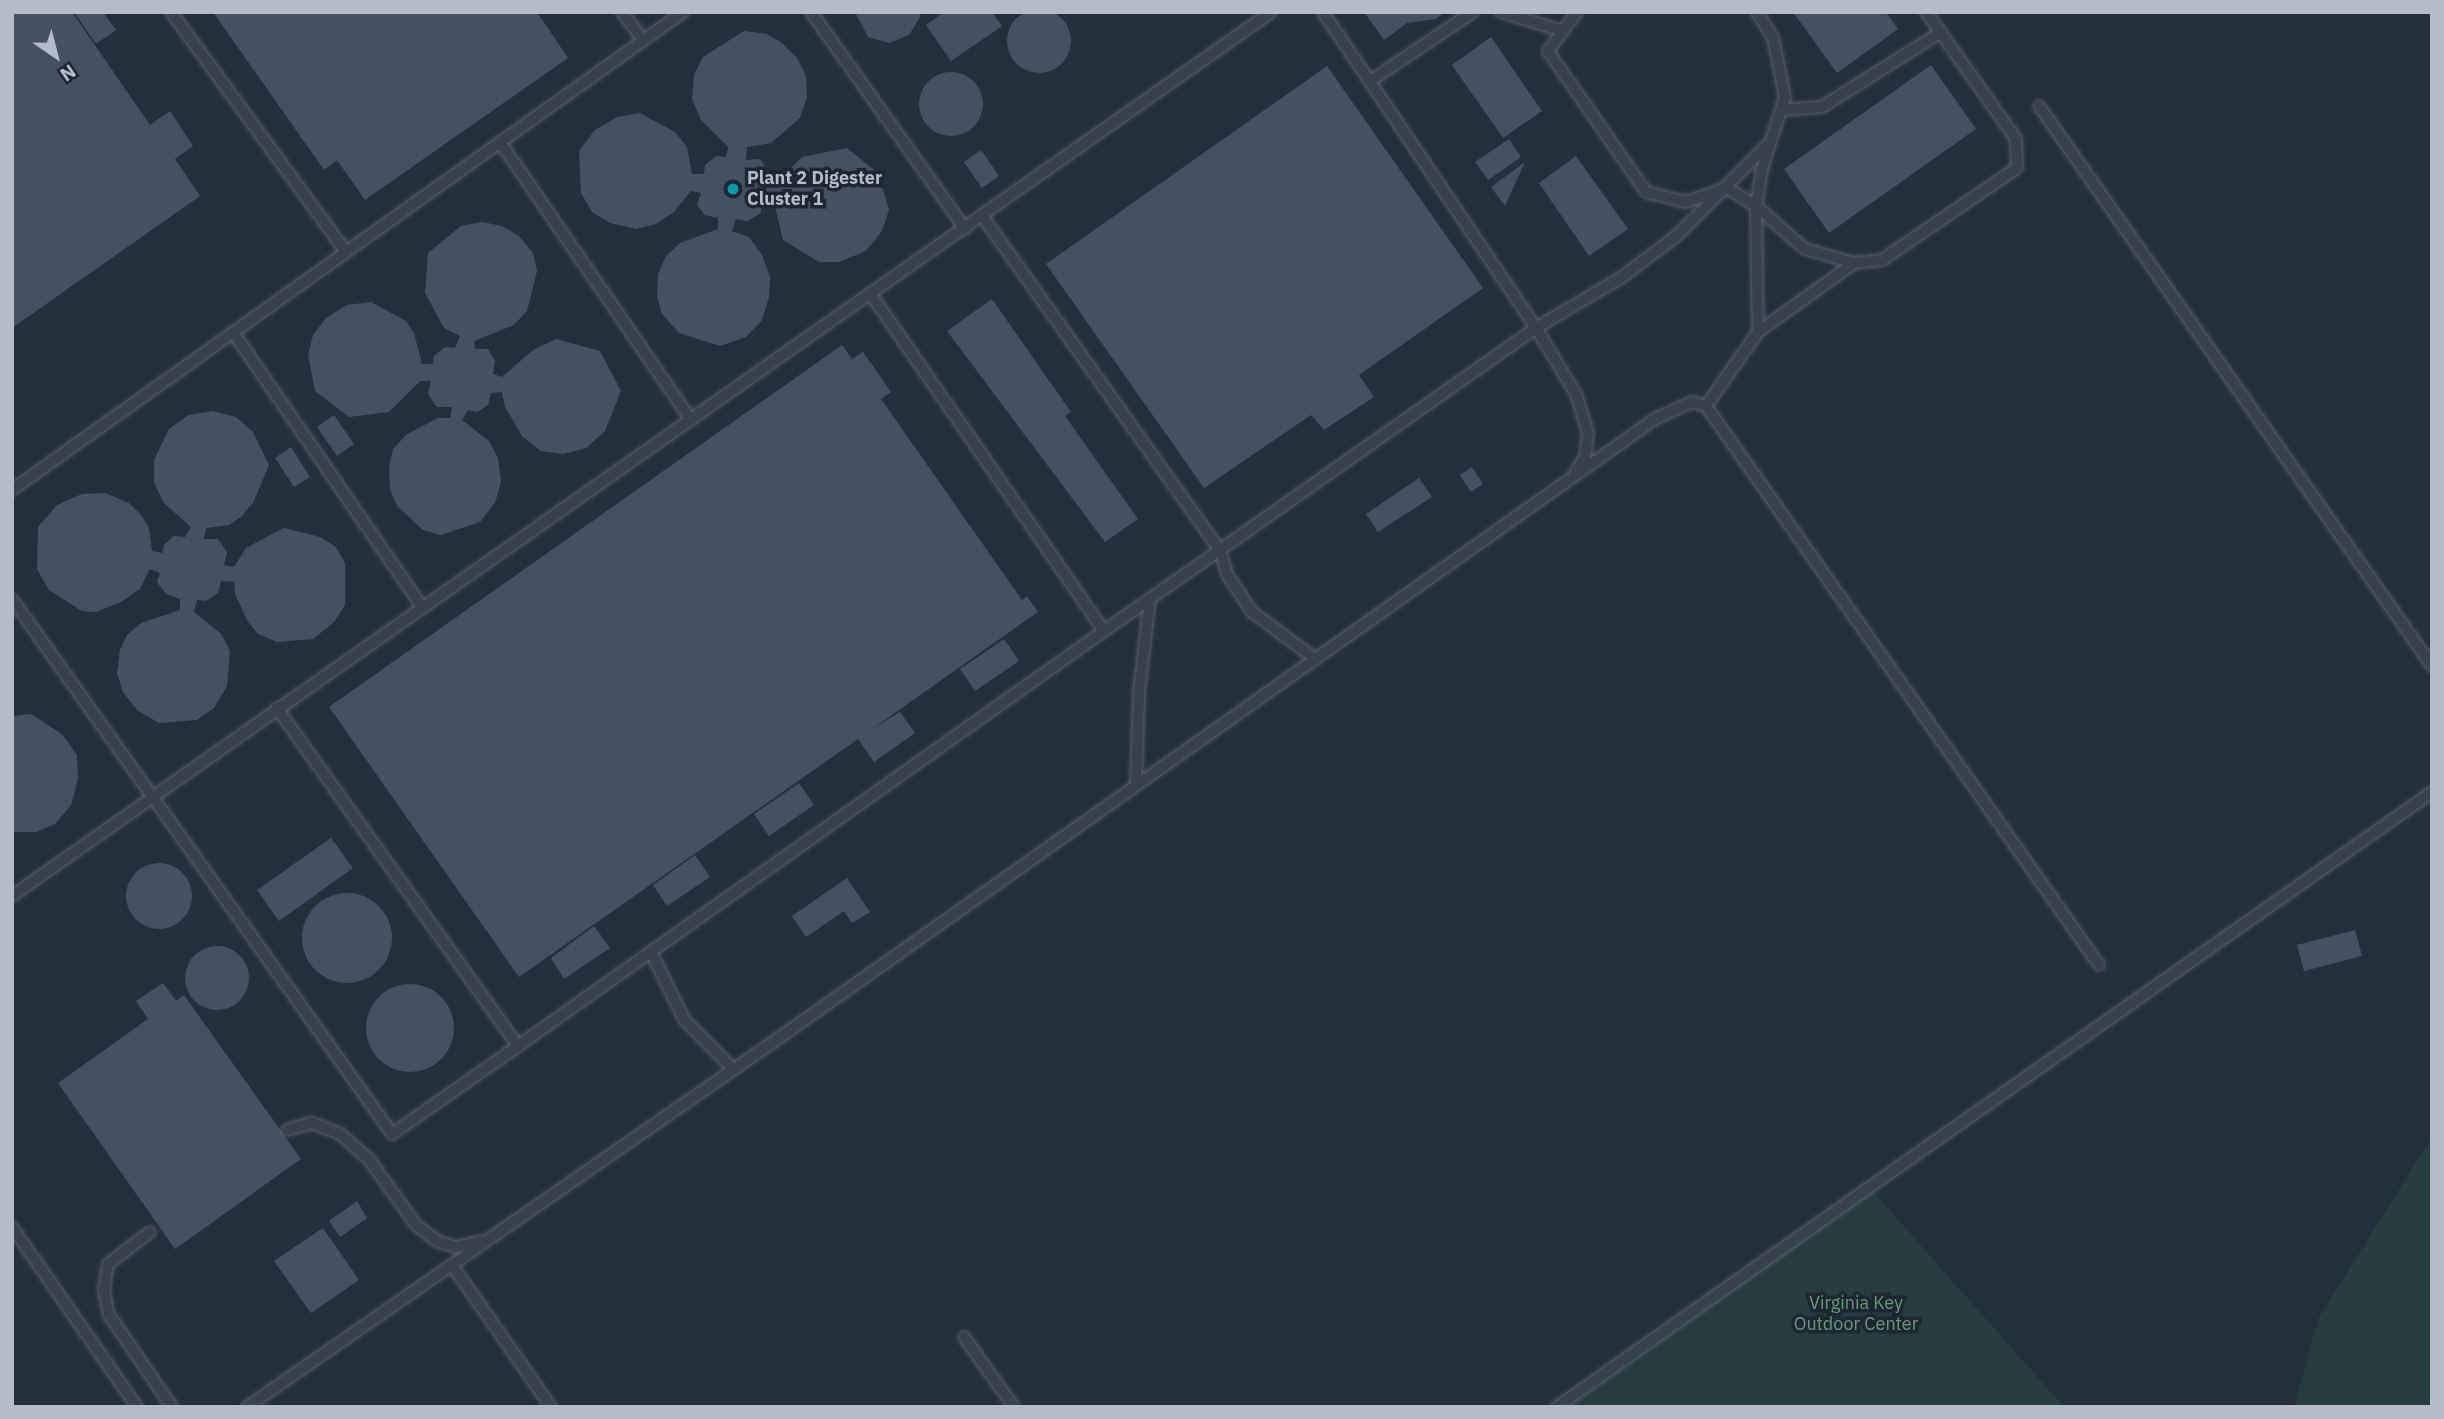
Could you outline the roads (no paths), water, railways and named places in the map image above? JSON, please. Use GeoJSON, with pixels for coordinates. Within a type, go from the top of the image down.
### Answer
{"type":"FeatureCollection","features":[{"type":"Feature","properties":{"kind":"lane"},"geometry":{"type":"LineString","coordinates":[[171,12],[346,251]]}},
{"type":"Feature","properties":{"kind":"lane"},"geometry":{"type":"LineString","coordinates":[[622,12],[643,40]]}},
{"type":"Feature","properties":{"kind":"lane"},"geometry":{"type":"LineString","coordinates":[[12,490],[683,12]]}},
{"type":"Feature","properties":{"kind":"lane"},"geometry":{"type":"LineString","coordinates":[[811,12],[965,229]]}},
{"type":"Feature","properties":{"kind":"lane"},"geometry":{"type":"LineString","coordinates":[[12,896],[1271,12]]}},
{"type":"Feature","properties":{"kind":"lane"},"geometry":{"type":"LineString","coordinates":[[1323,12],[1536,327],[1577,396],[1588,433],[1585,457],[1572,477]]}},
{"type":"Feature","properties":{"kind":"lane"},"geometry":{"type":"LineString","coordinates":[[1370,81],[1473,12]]}},
{"type":"Feature","properties":{"kind":"lane"},"geometry":{"type":"LineString","coordinates":[[1501,12],[1563,31]]}},
{"type":"Feature","properties":{"kind":"lane"},"geometry":{"type":"LineString","coordinates":[[1577,12],[1548,51],[1646,192],[1685,202],[1727,188]]}},
{"type":"Feature","properties":{"kind":"lane"},"geometry":{"type":"LineString","coordinates":[[1757,12],[1773,38],[1785,97],[1771,141],[1756,206],[1758,332]]}},
{"type":"Feature","properties":{"kind":"lane"},"geometry":{"type":"LineString","coordinates":[[1727,188],[1756,206],[1805,249],[1854,263],[1882,260],[2017,168],[2016,139],[1926,12]]}},
{"type":"Feature","properties":{"kind":"lane"},"geometry":{"type":"LineString","coordinates":[[1781,110],[1822,107],[1862,86],[1941,32]]}},
{"type":"Feature","properties":{"kind":"lane"},"geometry":{"type":"LineString","coordinates":[[2039,106],[2432,666]]}},
{"type":"Feature","properties":{"kind":"lane"},"geometry":{"type":"LineString","coordinates":[[12,598],[392,1134],[1536,327],[1622,277],[1679,234],[1771,141]]}},
{"type":"Feature","properties":{"kind":"lane"},"geometry":{"type":"LineString","coordinates":[[500,142],[691,420]]}},
{"type":"Feature","properties":{"kind":"lane"},"geometry":{"type":"LineString","coordinates":[[984,216],[1220,550],[1227,574],[1252,612],[1314,659]]}},
{"type":"Feature","properties":{"kind":"lane"},"geometry":{"type":"LineString","coordinates":[[1706,406],[1758,332],[1854,263]]}},
{"type":"Feature","properties":{"kind":"lane"},"geometry":{"type":"LineString","coordinates":[[871,295],[1104,631]]}},
{"type":"Feature","properties":{"kind":"lane"},"geometry":{"type":"LineString","coordinates":[[233,332],[422,607]]}},
{"type":"Feature","properties":{"kind":"lane"},"geometry":{"type":"LineString","coordinates":[[247,1407],[733,1069],[1655,419],[1692,402],[1706,406],[2099,965]]}},
{"type":"Feature","properties":{"kind":"lane"},"geometry":{"type":"LineString","coordinates":[[1136,784],[1139,692],[1150,599]]}},
{"type":"Feature","properties":{"kind":"lane"},"geometry":{"type":"LineString","coordinates":[[277,708],[518,1046]]}},
{"type":"Feature","properties":{"kind":"lane"},"geometry":{"type":"LineString","coordinates":[[1557,1407],[2432,792]]}},
{"type":"Feature","properties":{"kind":"lane"},"geometry":{"type":"LineString","coordinates":[[651,952],[684,1019],[733,1069]]}},
{"type":"Feature","properties":{"kind":"lane"},"geometry":{"type":"LineString","coordinates":[[287,1130],[312,1123],[340,1134],[368,1158],[416,1225],[437,1241],[456,1247],[491,1238]]}},
{"type":"Feature","properties":{"kind":"lane"},"geometry":{"type":"LineString","coordinates":[[12,1227],[137,1407]]}},
{"type":"Feature","properties":{"kind":"lane"},"geometry":{"type":"LineString","coordinates":[[150,1232],[108,1264],[104,1290],[109,1315],[172,1407]]}},
{"type":"Feature","properties":{"kind":"lane"},"geometry":{"type":"LineString","coordinates":[[452,1265],[551,1407]]}},
{"type":"Feature","properties":{"kind":"lane"},"geometry":{"type":"LineString","coordinates":[[964,1337],[1014,1407]]}},
{"type":"Feature","properties":{"kind":"place","name":"Plant 2 Digester Cluster 1"},"geometry":{"type":"Point","coordinates":[733,189]}},
{"type":"Feature","properties":{"kind":"park label","name":"Virginia Key Outdoor Center"},"geometry":{"type":"Point","coordinates":[1856,1314]}}]}
